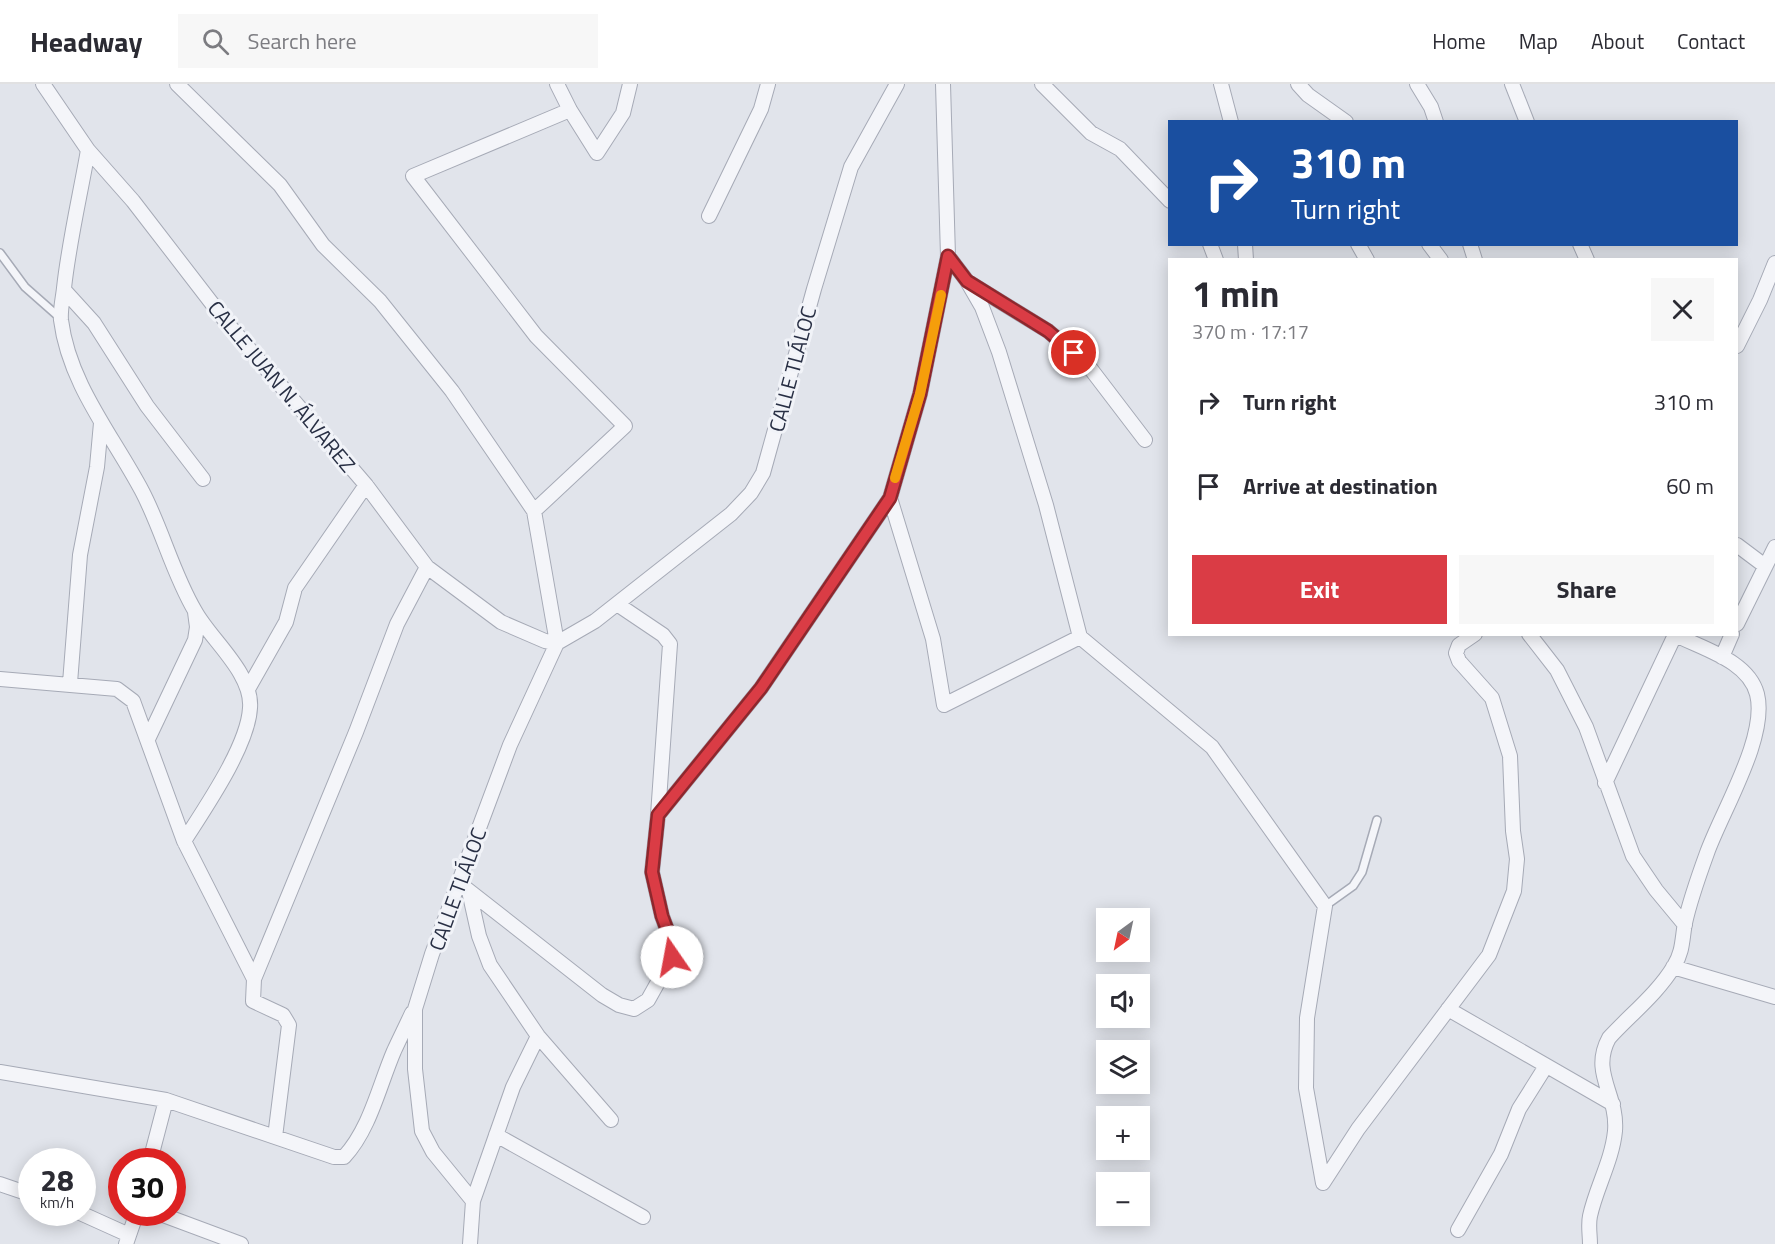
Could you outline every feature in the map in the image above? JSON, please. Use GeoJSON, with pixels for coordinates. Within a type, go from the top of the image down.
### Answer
{"type":"FeatureCollection","features":[{"type":"Feature","properties":{"kind":"street","name":"CALLE JUAN N. ÁLVAREZ"},"geometry":{"type":"LineString","coordinates":[[43,84],[88,150],[133,201],[227,323],[366,485],[427,567],[501,622],[545,641],[557,643]]}},
{"type":"Feature","properties":{"kind":"street"},"geometry":{"type":"LineString","coordinates":[[177,84],[280,185],[323,245],[380,301],[452,391],[534,511],[557,643]]}},
{"type":"Feature","properties":{"kind":"street"},"geometry":{"type":"LineString","coordinates":[[557,84],[597,153],[623,113],[630,84]]}},
{"type":"Feature","properties":{"kind":"street"},"geometry":{"type":"LineString","coordinates":[[709,216],[761,109],[768,84]]}},
{"type":"Feature","properties":{"kind":"street","name":"CALLE TLÁLOC"},"geometry":{"type":"LineString","coordinates":[[473,1201],[432,1152],[422,1131],[415,1069],[415,1009],[464,887],[510,745],[557,643],[595,621],[731,514],[752,493],[763,474],[814,289],[851,167],[897,84]]}},
{"type":"Feature","properties":{"kind":"street"},"geometry":{"type":"LineString","coordinates":[[658,815],[761,688],[890,498],[920,394],[948,256],[943,84]]}},
{"type":"Feature","properties":{"kind":"street"},"geometry":{"type":"LineString","coordinates":[[1042,84],[1091,133],[1120,149],[1168,199]]}},
{"type":"Feature","properties":{"kind":"street"},"geometry":{"type":"LineString","coordinates":[[1221,84],[1230,120]]}},
{"type":"Feature","properties":{"kind":"street"},"geometry":{"type":"LineString","coordinates":[[1298,84],[1308,95],[1343,120]]}},
{"type":"Feature","properties":{"kind":"street"},"geometry":{"type":"LineString","coordinates":[[1417,84],[1431,106],[1435,120]]}},
{"type":"Feature","properties":{"kind":"street"},"geometry":{"type":"LineString","coordinates":[[1512,84],[1526,120]]}},
{"type":"Feature","properties":{"kind":"street"},"geometry":{"type":"LineString","coordinates":[[534,511],[625,426],[536,336],[413,176],[570,110]]}},
{"type":"Feature","properties":{"kind":"street"},"geometry":{"type":"LineString","coordinates":[[88,150],[68,254],[61,319],[75,369],[101,423],[142,490],[195,612],[231,660],[248,689],[250,708],[243,733],[220,785],[184,841]]}},
{"type":"Feature","properties":{"kind":"street"},"geometry":{"type":"LineString","coordinates":[[948,256],[967,281],[982,307],[999,352],[1027,451],[1046,505],[1080,637],[1212,747],[1324,906],[1307,1018],[1306,1088],[1323,1183],[1358,1129],[1489,955],[1514,891],[1517,859],[1513,831],[1510,756],[1492,698],[1459,661],[1456,653],[1460,645],[1472,636]]}},
{"type":"Feature","properties":{"kind":"street"},"geometry":{"type":"LineString","coordinates":[[1738,344],[1775,263]]}},
{"type":"Feature","properties":{"kind":"street"},"geometry":{"type":"LineString","coordinates":[[967,281],[1048,331],[1087,364],[1145,440]]}},
{"type":"Feature","properties":{"kind":"street"},"geometry":{"type":"LineString","coordinates":[[64,290],[94,323],[147,406],[203,479]]}},
{"type":"Feature","properties":{"kind":"street"},"geometry":{"type":"LineString","coordinates":[[70,683],[81,555],[97,467],[101,423]]}},
{"type":"Feature","properties":{"kind":"street"},"geometry":{"type":"LineString","coordinates":[[248,689],[286,622],[295,588],[366,485]]}},
{"type":"Feature","properties":{"kind":"street"},"geometry":{"type":"LineString","coordinates":[[890,498],[933,639],[944,705],[1080,637]]}},
{"type":"Feature","properties":{"kind":"street"},"geometry":{"type":"LineString","coordinates":[[1738,546],[1765,566]]}},
{"type":"Feature","properties":{"kind":"street"},"geometry":{"type":"LineString","coordinates":[[1738,622],[1775,547]]}},
{"type":"Feature","properties":{"kind":"street"},"geometry":{"type":"LineString","coordinates":[[275,1137],[289,1025],[283,1015],[253,1001],[254,979],[356,732],[396,624],[427,567]]}},
{"type":"Feature","properties":{"kind":"street"},"geometry":{"type":"LineString","coordinates":[[464,887],[602,995],[619,1005],[634,1009],[648,1000],[672,957],[672,943],[662,916],[652,872],[670,644],[663,635],[617,604]]}},
{"type":"Feature","properties":{"kind":"street"},"geometry":{"type":"LineString","coordinates":[[148,739],[195,640],[197,627],[195,612]]}},
{"type":"Feature","properties":{"kind":"street"},"geometry":{"type":"LineString","coordinates":[[1532,636],[1557,670],[1586,727],[1633,856],[1656,890],[1685,924]]}},
{"type":"Feature","properties":{"kind":"street"},"geometry":{"type":"LineString","coordinates":[[1605,783],[1675,636]]}},
{"type":"Feature","properties":{"kind":"street"},"geometry":{"type":"LineString","coordinates":[[1590,1244],[1590,1217],[1615,1131],[1613,1104],[1600,1062],[1603,1050],[1609,1038],[1673,967],[1684,944],[1685,924],[1707,852],[1738,780],[1760,718],[1757,692],[1745,672],[1722,657],[1677,636]]}},
{"type":"Feature","properties":{"kind":"street"},"geometry":{"type":"LineString","coordinates":[[1722,657],[1731,636]]}},
{"type":"Feature","properties":{"kind":"street"},"geometry":{"type":"LineString","coordinates":[[0,679],[11,682],[70,683],[117,688],[133,701],[184,841],[254,979]]}},
{"type":"Feature","properties":{"kind":"street"},"geometry":{"type":"LineString","coordinates":[[464,887],[490,965],[538,1036],[611,1120]]}},
{"type":"Feature","properties":{"kind":"street"},"geometry":{"type":"LineString","coordinates":[[1673,967],[1775,997]]}},
{"type":"Feature","properties":{"kind":"street"},"geometry":{"type":"LineString","coordinates":[[0,1072],[166,1100],[334,1157],[344,1157],[353,1148],[415,1009]]}},
{"type":"Feature","properties":{"kind":"street"},"geometry":{"type":"LineString","coordinates":[[1448,1009],[1613,1104]]}},
{"type":"Feature","properties":{"kind":"street"},"geometry":{"type":"LineString","coordinates":[[470,1244],[473,1201],[513,1087],[538,1036]]}},
{"type":"Feature","properties":{"kind":"street"},"geometry":{"type":"LineString","coordinates":[[1458,1230],[1500,1154],[1519,1109],[1545,1066]]}},
{"type":"Feature","properties":{"kind":"street"},"geometry":{"type":"LineString","coordinates":[[153,1148],[166,1100]]}},
{"type":"Feature","properties":{"kind":"street"},"geometry":{"type":"LineString","coordinates":[[496,1135],[643,1217]]}},
{"type":"Feature","properties":{"kind":"street"},"geometry":{"type":"LineString","coordinates":[[0,1185],[18,1191]]}},
{"type":"Feature","properties":{"kind":"street"},"geometry":{"type":"LineString","coordinates":[[96,1222],[128,1239]]}},
{"type":"Feature","properties":{"kind":"street"},"geometry":{"type":"LineString","coordinates":[[186,1223],[242,1244]]}},
{"type":"Feature","properties":{"kind":"lane"},"geometry":{"type":"LineString","coordinates":[[0,253],[25,287],[61,319]]}},
{"type":"Feature","properties":{"kind":"lane"},"geometry":{"type":"LineString","coordinates":[[1324,906],[1353,886],[1362,872],[1377,820]]}},
{"type":"Feature","properties":{"kind":"slow traffic"},"geometry":{"type":"LineString","coordinates":[[895,478],[920,394],[941,295]]}},
{"type":"Feature","properties":{"kind":"route"},"geometry":{"type":"LineString","coordinates":[[672,957],[672,943],[662,916],[652,872],[658,815],[718,744],[761,688],[890,498],[920,394],[948,256],[967,281],[1048,331],[1074,353]]}}]}
